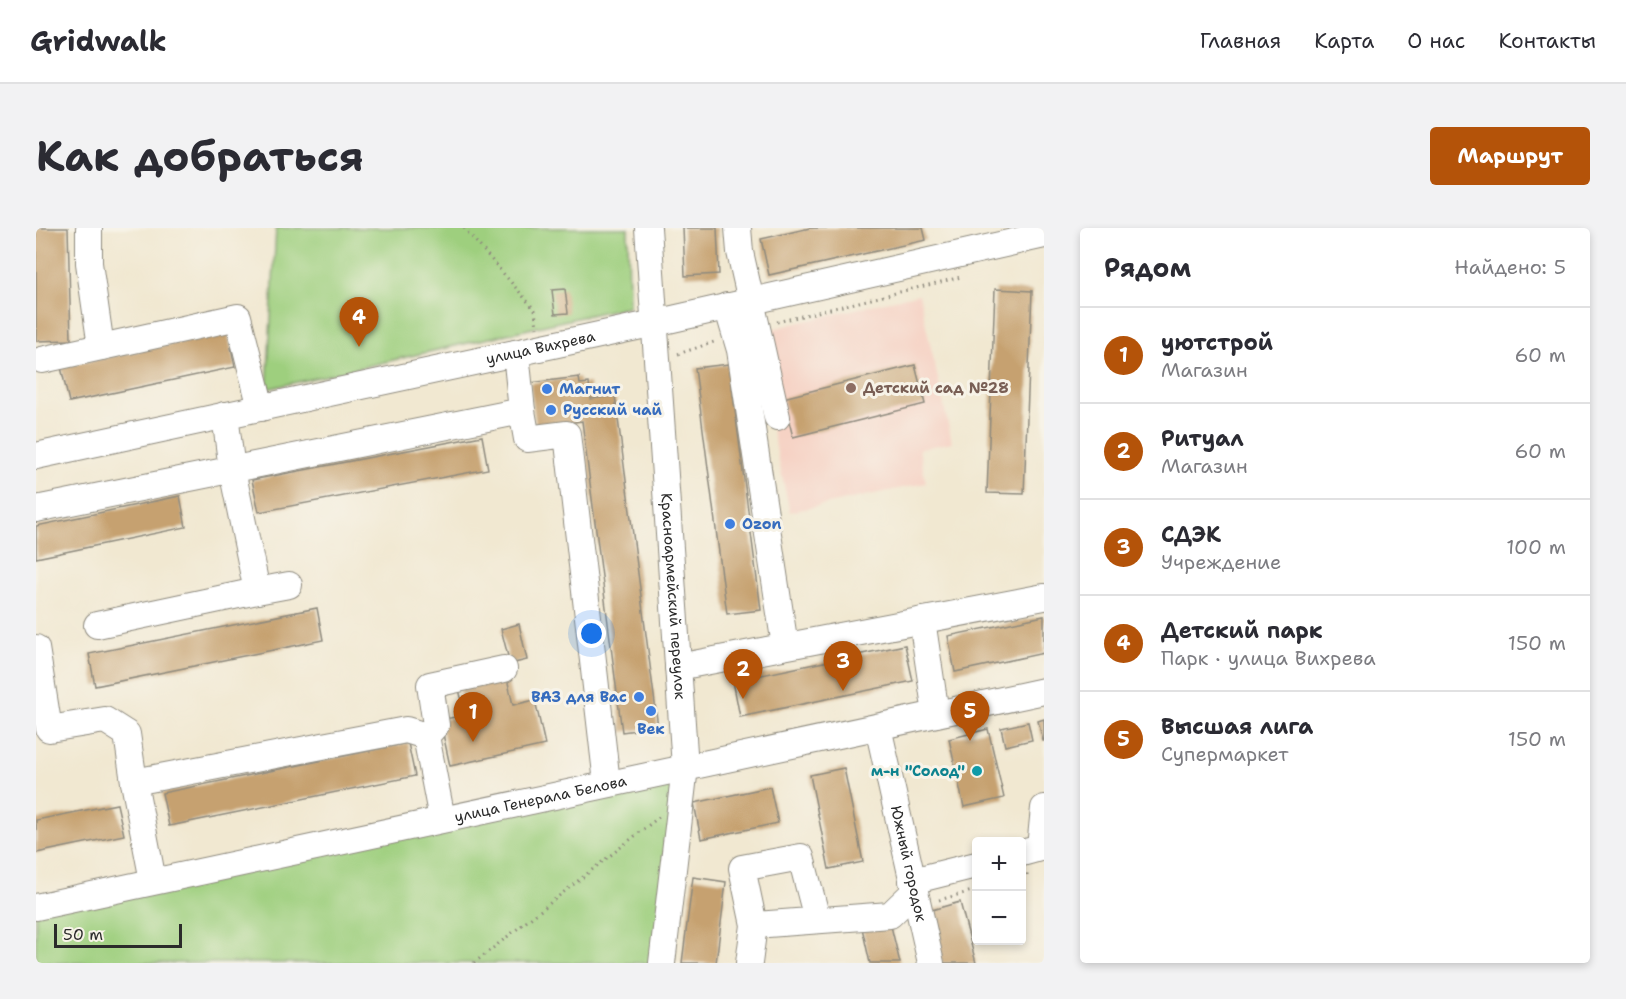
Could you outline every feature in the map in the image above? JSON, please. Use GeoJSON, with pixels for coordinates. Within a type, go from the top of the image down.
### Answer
{"type":"FeatureCollection","features":[{"type":"Feature","properties":{"kind":"street"},"geometry":{"type":"LineString","coordinates":[[89,228],[89,263],[101,347]]}},
{"type":"Feature","properties":{"kind":"street","name":"Красноармейский переулок"},"geometry":{"type":"LineString","coordinates":[[648,228],[685,767],[662,963]]}},
{"type":"Feature","properties":{"kind":"street"},"geometry":{"type":"LineString","coordinates":[[738,228],[739,304],[746,331],[777,417]]}},
{"type":"Feature","properties":{"kind":"street","name":"улица Вихрева"},"geometry":{"type":"LineString","coordinates":[[36,456],[739,304],[1004,236],[1044,235]]}},
{"type":"Feature","properties":{"kind":"street"},"geometry":{"type":"LineString","coordinates":[[42,360],[238,317],[261,408]]}},
{"type":"Feature","properties":{"kind":"street"},"geometry":{"type":"LineString","coordinates":[[746,331],[740,350],[785,646]]}},
{"type":"Feature","properties":{"kind":"street"},"geometry":{"type":"LineString","coordinates":[[528,350],[522,411],[526,438],[567,434],[607,783]]}},
{"type":"Feature","properties":{"kind":"street"},"geometry":{"type":"LineString","coordinates":[[36,509],[522,411]]}},
{"type":"Feature","properties":{"kind":"street"},"geometry":{"type":"LineString","coordinates":[[225,415],[232,470],[257,591]]}},
{"type":"Feature","properties":{"kind":"street"},"geometry":{"type":"LineString","coordinates":[[97,625],[288,585]]}},
{"type":"Feature","properties":{"kind":"street"},"geometry":{"type":"LineString","coordinates":[[678,667],[1044,597]]}},
{"type":"Feature","properties":{"kind":"street"},"geometry":{"type":"LineString","coordinates":[[922,620],[936,714]]}},
{"type":"Feature","properties":{"kind":"street"},"geometry":{"type":"LineString","coordinates":[[36,648],[49,729],[105,720],[127,734],[153,881]]}},
{"type":"Feature","properties":{"kind":"street"},"geometry":{"type":"LineString","coordinates":[[426,736],[436,725],[430,685],[504,669]]}},
{"type":"Feature","properties":{"kind":"street","name":"улица Генерала Белова"},"geometry":{"type":"LineString","coordinates":[[36,907],[1044,691]]}},
{"type":"Feature","properties":{"kind":"street","name":"Южный городок"},"geometry":{"type":"LineString","coordinates":[[878,727],[931,963]]}},
{"type":"Feature","properties":{"kind":"street"},"geometry":{"type":"LineString","coordinates":[[134,782],[406,730],[426,736]]}},
{"type":"Feature","properties":{"kind":"street"},"geometry":{"type":"LineString","coordinates":[[426,736],[442,819]]}},
{"type":"Feature","properties":{"kind":"street"},"geometry":{"type":"LineString","coordinates":[[1035,850],[1044,808]]}},
{"type":"Feature","properties":{"kind":"street"},"geometry":{"type":"LineString","coordinates":[[749,963],[754,925],[742,868],[801,857],[817,919]]}},
{"type":"Feature","properties":{"kind":"street"},"geometry":{"type":"LineString","coordinates":[[754,925],[890,915],[913,886],[972,866]]}},
{"type":"Feature","properties":{"kind":"path"},"geometry":{"type":"LineString","coordinates":[[464,228],[535,310],[528,350]]}},
{"type":"Feature","properties":{"kind":"path"},"geometry":{"type":"LineString","coordinates":[[657,361],[746,331],[964,277]]}},
{"type":"Feature","properties":{"kind":"path"},"geometry":{"type":"LineString","coordinates":[[474,963],[681,800]]}},
{"type":"Feature","properties":{"kind":"shaded area","name":"Детский сад №28"},"geometry":{"type":"Polygon","coordinates":[[[919,294],[952,442],[919,449],[926,483],[790,512],[751,334],[919,294]]]}},
{"type":"Feature","properties":{"kind":"green space"},"geometry":{"type":"Polygon","coordinates":[[[276,228],[628,228],[629,306],[267,389],[276,228]]]}},
{"type":"Feature","properties":{"kind":"green space"},"geometry":{"type":"Polygon","coordinates":[[[679,777],[654,963],[36,963],[36,908],[679,777]]]}},
{"type":"Feature","properties":{"kind":"building"},"geometry":{"type":"Polygon","coordinates":[[[36,228],[68,228],[71,340],[36,341],[36,228]]]}},
{"type":"Feature","properties":{"kind":"building"},"geometry":{"type":"Polygon","coordinates":[[[683,228],[717,228],[719,274],[685,276],[683,228]]]}},
{"type":"Feature","properties":{"kind":"building"},"geometry":{"type":"Polygon","coordinates":[[[810,228],[923,228],[926,240],[769,275],[761,239],[810,228]]]}},
{"type":"Feature","properties":{"kind":"building"},"geometry":{"type":"Polygon","coordinates":[[[565,289],[568,313],[555,314],[552,290],[565,289]]]}},
{"type":"Feature","properties":{"kind":"building"},"geometry":{"type":"Polygon","coordinates":[[[995,289],[1032,291],[1024,494],[987,493],[995,289]]]}},
{"type":"Feature","properties":{"kind":"building"},"geometry":{"type":"Polygon","coordinates":[[[228,332],[235,367],[69,402],[61,367],[228,332]]]}},
{"type":"Feature","properties":{"kind":"building"},"geometry":{"type":"Polygon","coordinates":[[[729,364],[761,610],[727,614],[695,368],[729,364]]]}},
{"type":"Feature","properties":{"kind":"building"},"geometry":{"type":"Polygon","coordinates":[[[915,365],[925,404],[793,437],[783,398],[915,365]]]}},
{"type":"Feature","properties":{"kind":"building"},"geometry":{"type":"Polygon","coordinates":[[[579,377],[580,384],[589,383],[591,399],[615,396],[658,727],[622,732],[582,421],[536,427],[530,383],[579,377]]]}},
{"type":"Feature","properties":{"kind":"building"},"geometry":{"type":"Polygon","coordinates":[[[482,436],[488,469],[259,512],[252,480],[482,436]]]}},
{"type":"Feature","properties":{"kind":"building"},"geometry":{"type":"Polygon","coordinates":[[[180,496],[186,527],[36,558],[36,526],[180,496]]]}},
{"type":"Feature","properties":{"kind":"building"},"geometry":{"type":"Polygon","coordinates":[[[317,608],[323,640],[95,686],[89,654],[317,608]]]}},
{"type":"Feature","properties":{"kind":"building"},"geometry":{"type":"Polygon","coordinates":[[[1044,616],[1044,653],[955,672],[948,636],[1044,616]]]}},
{"type":"Feature","properties":{"kind":"building"},"geometry":{"type":"Polygon","coordinates":[[[519,624],[527,660],[510,664],[501,629],[519,624]]]}},
{"type":"Feature","properties":{"kind":"building"},"geometry":{"type":"Polygon","coordinates":[[[905,645],[913,681],[740,717],[733,681],[905,645]]]}},
{"type":"Feature","properties":{"kind":"building"},"geometry":{"type":"Polygon","coordinates":[[[507,678],[513,705],[535,700],[545,745],[450,766],[440,720],[465,715],[459,689],[507,678]]]}},
{"type":"Feature","properties":{"kind":"building"},"geometry":{"type":"Polygon","coordinates":[[[1044,719],[1044,741],[1043,741],[1038,721],[1044,719]]]}},
{"type":"Feature","properties":{"kind":"building"},"geometry":{"type":"Polygon","coordinates":[[[1028,722],[1032,740],[1005,746],[1001,728],[1028,722]]]}},
{"type":"Feature","properties":{"kind":"building","name":"м-н \"Солод\""},"geometry":{"type":"Polygon","coordinates":[[[988,729],[1004,798],[964,807],[949,739],[988,729]]]}},
{"type":"Feature","properties":{"kind":"building"},"geometry":{"type":"Polygon","coordinates":[[[408,743],[415,776],[169,826],[162,793],[408,743]]]}},
{"type":"Feature","properties":{"kind":"building"},"geometry":{"type":"Polygon","coordinates":[[[844,768],[863,862],[829,869],[810,775],[844,768]]]}},
{"type":"Feature","properties":{"kind":"building"},"geometry":{"type":"Polygon","coordinates":[[[770,787],[778,823],[701,839],[694,803],[770,787]]]}},
{"type":"Feature","properties":{"kind":"building"},"geometry":{"type":"Polygon","coordinates":[[[117,804],[124,835],[36,853],[36,820],[117,804]]]}},
{"type":"Feature","properties":{"kind":"building"},"geometry":{"type":"Polygon","coordinates":[[[693,877],[726,882],[716,963],[682,963],[693,877]]]}},
{"type":"Feature","properties":{"kind":"building"},"geometry":{"type":"Polygon","coordinates":[[[960,902],[976,963],[942,963],[928,911],[960,902]]]}},
{"type":"Feature","properties":{"kind":"building"},"geometry":{"type":"Polygon","coordinates":[[[890,922],[900,963],[870,963],[862,928],[890,922]]]}},
{"type":"Feature","properties":{"kind":"place","name":"Детский парк"},"geometry":{"type":"Point","coordinates":[359,347]}},
{"type":"Feature","properties":{"kind":"place","name":"Детский сад №28"},"geometry":{"type":"Point","coordinates":[851,388]}},
{"type":"Feature","properties":{"kind":"place","name":"Магнит"},"geometry":{"type":"Point","coordinates":[547,389]}},
{"type":"Feature","properties":{"kind":"place","name":"Русский чай"},"geometry":{"type":"Point","coordinates":[551,410]}},
{"type":"Feature","properties":{"kind":"place","name":"Ozon"},"geometry":{"type":"Point","coordinates":[730,524]}},
{"type":"Feature","properties":{"kind":"place","name":"СДЭК"},"geometry":{"type":"Point","coordinates":[843,691]}},
{"type":"Feature","properties":{"kind":"place","name":"ВАЗ для Вас"},"geometry":{"type":"Point","coordinates":[639,697]}},
{"type":"Feature","properties":{"kind":"place","name":"Ритуал"},"geometry":{"type":"Point","coordinates":[743,699]}},
{"type":"Feature","properties":{"kind":"place","name":"Век"},"geometry":{"type":"Point","coordinates":[651,711]}},
{"type":"Feature","properties":{"kind":"place","name":"Высшая лига"},"geometry":{"type":"Point","coordinates":[970,741]}},
{"type":"Feature","properties":{"kind":"place","name":"уютстрой"},"geometry":{"type":"Point","coordinates":[473,742]}},
{"type":"Feature","properties":{"kind":"place","name":"м-н \"Солод\""},"geometry":{"type":"Point","coordinates":[977,771]}}]}
